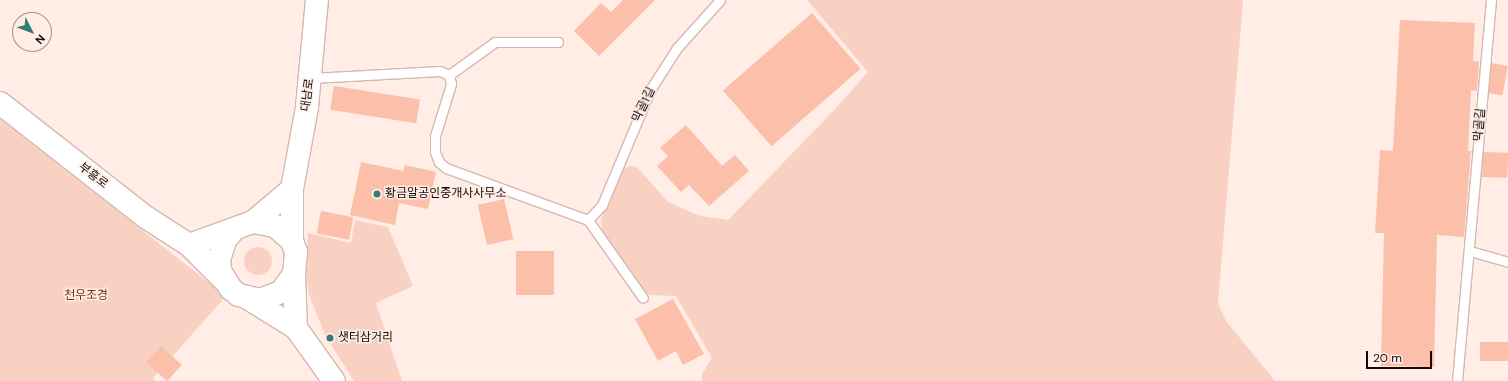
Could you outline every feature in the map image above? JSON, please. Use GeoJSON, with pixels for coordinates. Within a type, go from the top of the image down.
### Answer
{"type":"FeatureCollection","features":[{"type":"Feature","properties":{"kind":"street","name":"대남로"},"geometry":{"type":"LineString","coordinates":[[292,241],[292,189],[311,78],[318,0]]}},
{"type":"Feature","properties":{"kind":"street","name":"부흥로"},"geometry":{"type":"LineString","coordinates":[[0,103],[144,216],[189,244],[224,280]]}},
{"type":"Feature","properties":{"kind":"street"},"geometry":{"type":"LineString","coordinates":[[189,244],[232,232],[252,222],[292,189]]}},
{"type":"Feature","properties":{"kind":"street"},"geometry":{"type":"LineString","coordinates":[[249,299],[271,297],[289,284],[297,263],[292,241],[275,226],[252,222]]}},
{"type":"Feature","properties":{"kind":"street"},"geometry":{"type":"LineString","coordinates":[[232,232],[225,240],[219,260],[224,280],[239,295],[249,299],[296,328],[334,381]]}},
{"type":"Feature","properties":{"kind":"street"},"geometry":{"type":"LineString","coordinates":[[294,274],[296,328]]}},
{"type":"Feature","properties":{"kind":"lane","name":"막골1길"},"geometry":{"type":"LineString","coordinates":[[588,220],[602,205],[650,90],[677,48],[720,0]]}},
{"type":"Feature","properties":{"kind":"lane","name":"막골길"},"geometry":{"type":"LineString","coordinates":[[1457,381],[1470,251],[1491,0]]}},
{"type":"Feature","properties":{"kind":"lane"},"geometry":{"type":"LineString","coordinates":[[449,75],[495,42],[558,42]]}},
{"type":"Feature","properties":{"kind":"lane"},"geometry":{"type":"LineString","coordinates":[[311,78],[440,70],[449,75],[451,84],[435,136],[435,152],[439,162],[446,168],[588,220],[642,298]]}},
{"type":"Feature","properties":{"kind":"lane"},"geometry":{"type":"LineString","coordinates":[[1470,251],[1508,262]]}},
{"type":"Feature","properties":{"kind":"green space"},"geometry":{"type":"Polygon","coordinates":[[[807,0],[1243,0],[1218,303],[1226,321],[1275,381],[702,381],[702,374],[712,358],[676,296],[650,295],[640,288],[602,234],[601,220],[618,176],[624,168],[631,166],[637,167],[668,202],[700,216],[728,220],[837,107],[868,72],[807,0]]]}},
{"type":"Feature","properties":{"kind":"green space","name":"천우조경"},"geometry":{"type":"Polygon","coordinates":[[[0,119],[226,296],[153,378],[155,381],[0,381],[0,119]]]}},
{"type":"Feature","properties":{"kind":"green space"},"geometry":{"type":"Polygon","coordinates":[[[355,220],[388,227],[413,286],[376,303],[402,381],[354,381],[326,337],[309,295],[306,269],[308,233],[351,243],[355,220]]]}},
{"type":"Feature","properties":{"kind":"green space"},"geometry":{"type":"Polygon","coordinates":[[[258,247],[268,251],[272,261],[268,271],[258,275],[248,271],[244,261],[248,251],[258,247]]]}},
{"type":"Feature","properties":{"kind":"building"},"geometry":{"type":"Polygon","coordinates":[[[623,0],[655,0],[599,56],[574,31],[601,3],[611,12],[623,0]]]}},
{"type":"Feature","properties":{"kind":"building"},"geometry":{"type":"Polygon","coordinates":[[[812,13],[861,69],[771,146],[723,90],[812,13]]]}},
{"type":"Feature","properties":{"kind":"building"},"geometry":{"type":"Polygon","coordinates":[[[1400,20],[1475,23],[1473,61],[1479,62],[1477,91],[1471,90],[1468,151],[1471,151],[1464,237],[1437,235],[1434,367],[1381,366],[1384,233],[1375,233],[1380,150],[1393,151],[1400,20]]]}},
{"type":"Feature","properties":{"kind":"building"},"geometry":{"type":"Polygon","coordinates":[[[1491,63],[1508,66],[1503,95],[1486,93],[1491,63]]]}},
{"type":"Feature","properties":{"kind":"building"},"geometry":{"type":"Polygon","coordinates":[[[334,86],[420,100],[416,123],[330,110],[334,86]]]}},
{"type":"Feature","properties":{"kind":"building"},"geometry":{"type":"Polygon","coordinates":[[[686,125],[722,166],[735,155],[749,171],[709,206],[689,185],[681,192],[657,166],[668,156],[660,148],[686,125]]]}},
{"type":"Feature","properties":{"kind":"building"},"geometry":{"type":"Polygon","coordinates":[[[1483,152],[1508,153],[1507,178],[1482,177],[1483,152]]]}},
{"type":"Feature","properties":{"kind":"building"},"geometry":{"type":"Polygon","coordinates":[[[361,162],[403,171],[405,165],[436,172],[428,209],[399,203],[395,225],[350,215],[361,162]]]}},
{"type":"Feature","properties":{"kind":"building"},"geometry":{"type":"Polygon","coordinates":[[[504,199],[513,239],[487,245],[478,205],[504,199]]]}},
{"type":"Feature","properties":{"kind":"building"},"geometry":{"type":"Polygon","coordinates":[[[321,211],[353,217],[349,240],[317,234],[321,211]]]}},
{"type":"Feature","properties":{"kind":"building"},"geometry":{"type":"Polygon","coordinates":[[[516,251],[554,251],[554,295],[516,295],[516,251]]]}},
{"type":"Feature","properties":{"kind":"building"},"geometry":{"type":"Polygon","coordinates":[[[673,299],[704,354],[683,365],[676,351],[658,361],[635,319],[673,299]]]}},
{"type":"Feature","properties":{"kind":"building"},"geometry":{"type":"Polygon","coordinates":[[[1480,342],[1508,342],[1508,361],[1480,361],[1480,342]]]}},
{"type":"Feature","properties":{"kind":"building"},"geometry":{"type":"Polygon","coordinates":[[[161,346],[182,365],[167,381],[146,362],[161,346]]]}},
{"type":"Feature","properties":{"kind":"place","name":"황금알공인중개사사무소"},"geometry":{"type":"Point","coordinates":[377,194]}},
{"type":"Feature","properties":{"kind":"place","name":"샛터삼거리"},"geometry":{"type":"Point","coordinates":[330,338]}}]}
